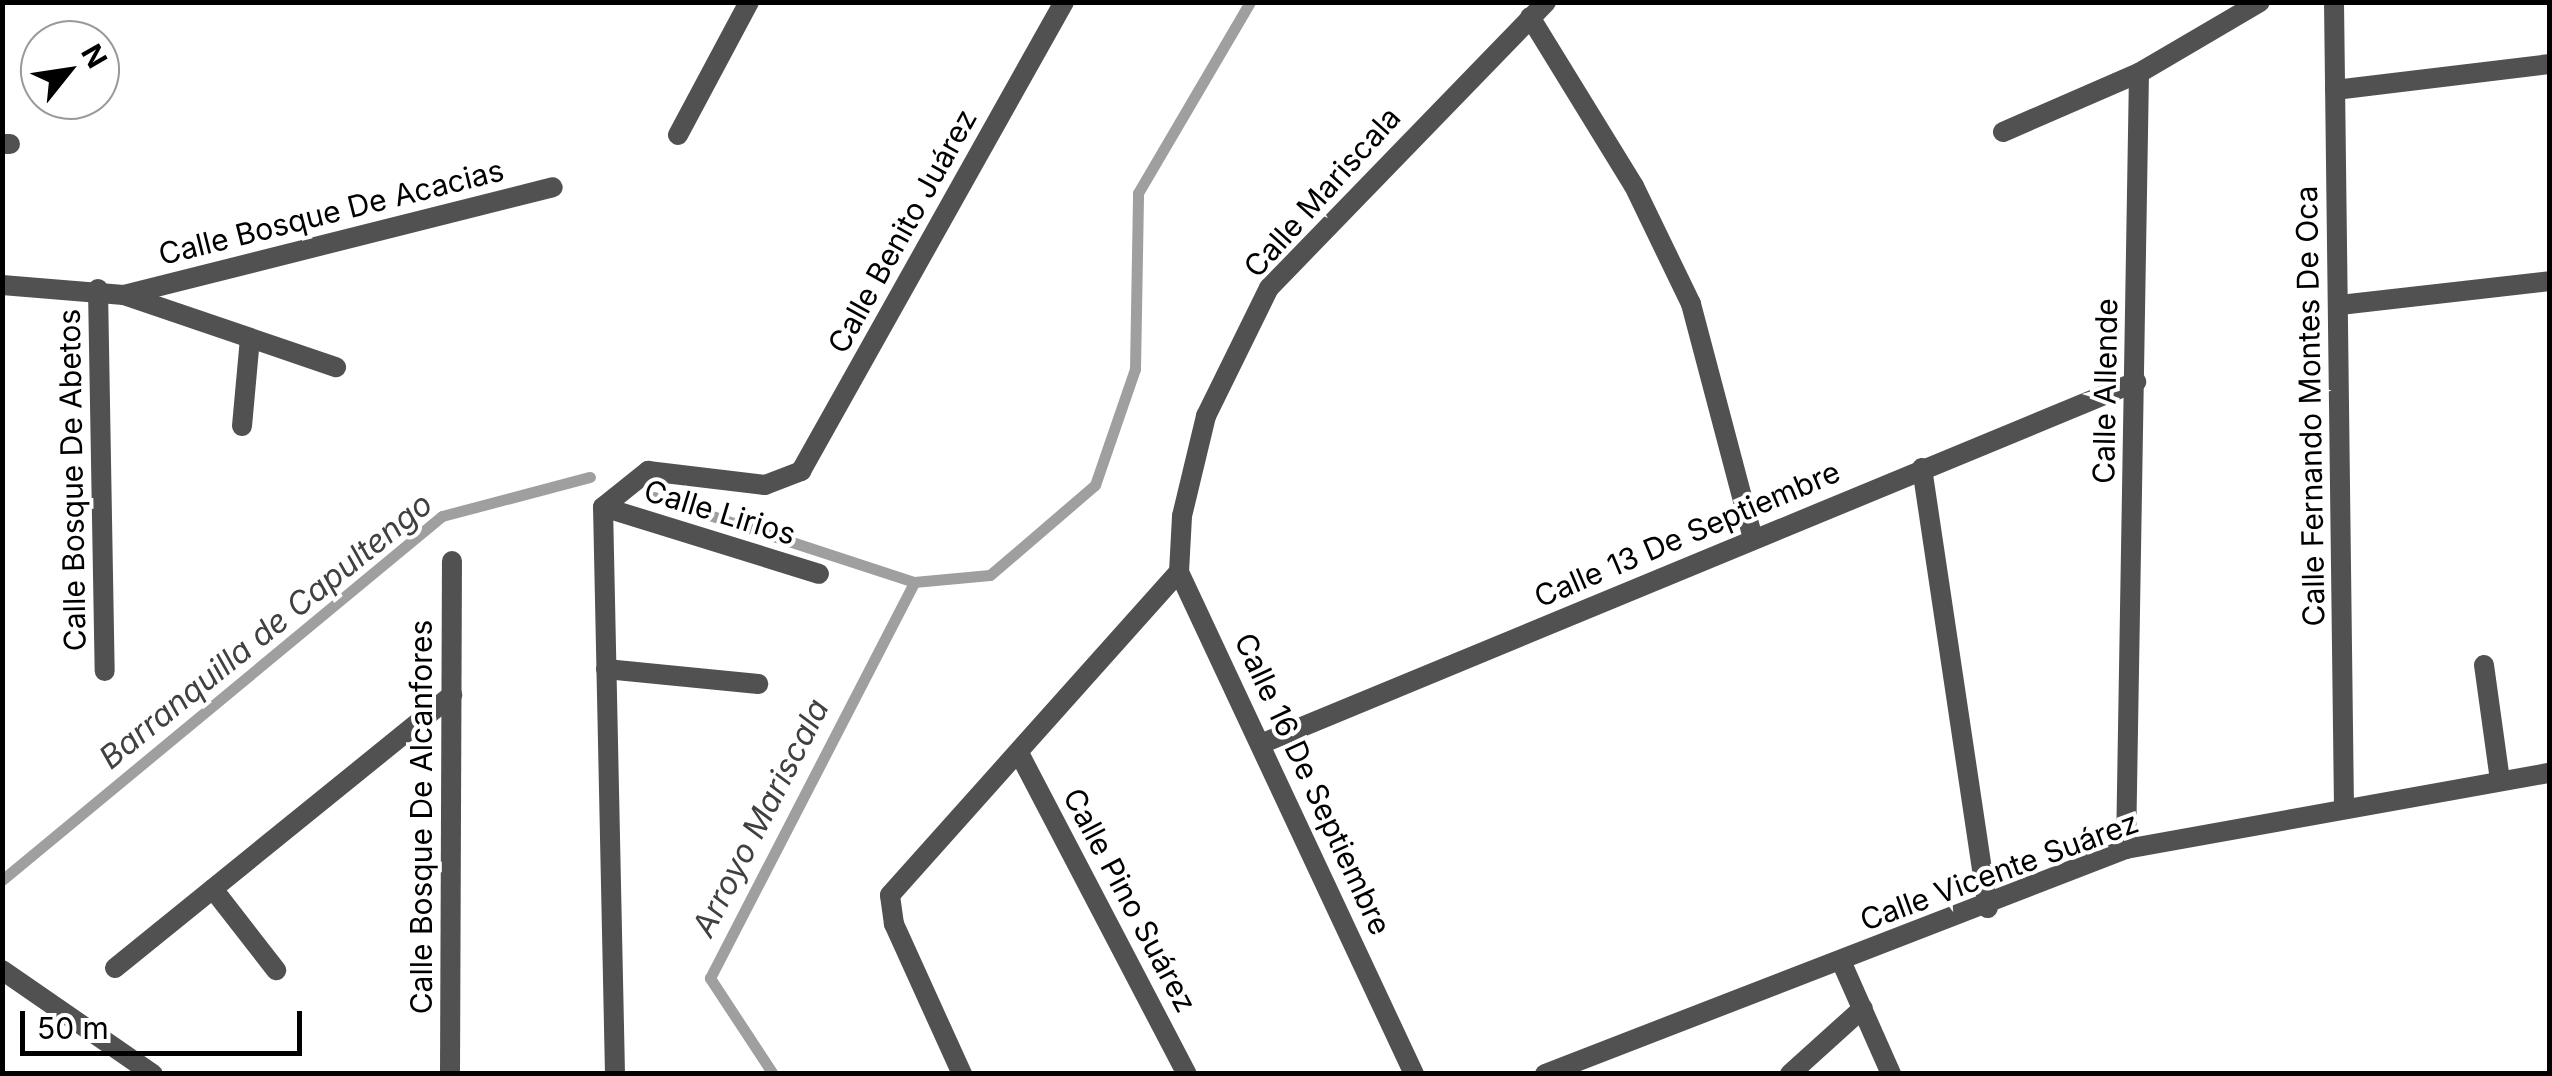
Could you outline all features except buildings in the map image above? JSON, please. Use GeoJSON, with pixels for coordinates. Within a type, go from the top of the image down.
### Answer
{"type":"FeatureCollection","features":[{"type":"Feature","properties":{"kind":"street"},"geometry":{"type":"LineString","coordinates":[[678,135],[749,2]]}},
{"type":"Feature","properties":{"kind":"street","name":"Calle Benito Juárez"},"geometry":{"type":"LineString","coordinates":[[603,507],[628,482],[664,469],[785,482],[802,470],[1064,2]]}},
{"type":"Feature","properties":{"kind":"street"},"geometry":{"type":"LineString","coordinates":[[2003,132],[2139,73],[2260,2]]}},
{"type":"Feature","properties":{"kind":"street","name":"Calle Fernando Montes De Oca"},"geometry":{"type":"LineString","coordinates":[[2334,2],[2344,809]]}},
{"type":"Feature","properties":{"kind":"street"},"geometry":{"type":"LineString","coordinates":[[1538,10],[1634,186],[1691,304],[1753,539]]}},
{"type":"Feature","properties":{"kind":"street","name":"Calle Mariscala"},"geometry":{"type":"LineString","coordinates":[[1178,572],[1182,516],[1206,416],[1269,288],[1538,10]]}},
{"type":"Feature","properties":{"kind":"street"},"geometry":{"type":"LineString","coordinates":[[2336,90],[2550,64]]}},
{"type":"Feature","properties":{"kind":"street","name":"Calle Allende"},"geometry":{"type":"LineString","coordinates":[[2126,849],[2139,73]]}},
{"type":"Feature","properties":{"kind":"street","name":"Calle Bosque De Acacias"},"geometry":{"type":"LineString","coordinates":[[124,295],[552,187]]}},
{"type":"Feature","properties":{"kind":"street"},"geometry":{"type":"LineString","coordinates":[[2340,305],[2550,281]]}},
{"type":"Feature","properties":{"kind":"street"},"geometry":{"type":"LineString","coordinates":[[2,285],[98,289],[124,295],[336,367]]}},
{"type":"Feature","properties":{"kind":"street","name":"Calle Bosque De Abetos"},"geometry":{"type":"LineString","coordinates":[[98,289],[105,671]]}},
{"type":"Feature","properties":{"kind":"street"},"geometry":{"type":"LineString","coordinates":[[242,426],[250,338]]}},
{"type":"Feature","properties":{"kind":"street","name":"Calle 13 De Septiembre"},"geometry":{"type":"LineString","coordinates":[[1264,742],[2136,382]]}},
{"type":"Feature","properties":{"kind":"street"},"geometry":{"type":"LineString","coordinates":[[1922,468],[1988,908]]}},
{"type":"Feature","properties":{"kind":"street"},"geometry":{"type":"LineString","coordinates":[[603,507],[615,1074]]}},
{"type":"Feature","properties":{"kind":"street","name":"Calle Lirios"},"geometry":{"type":"LineString","coordinates":[[603,507],[819,574]]}},
{"type":"Feature","properties":{"kind":"street","name":"Calle Bosque De Alcanfores"},"geometry":{"type":"LineString","coordinates":[[450,1074],[452,561]]}},
{"type":"Feature","properties":{"kind":"street"},"geometry":{"type":"LineString","coordinates":[[962,1074],[894,924],[890,895],[1020,755],[1178,572]]}},
{"type":"Feature","properties":{"kind":"street","name":"Calle 16 De Septiembre"},"geometry":{"type":"LineString","coordinates":[[1178,572],[1264,742],[1414,1074]]}},
{"type":"Feature","properties":{"kind":"street"},"geometry":{"type":"LineString","coordinates":[[2484,664],[2500,782]]}},
{"type":"Feature","properties":{"kind":"street"},"geometry":{"type":"LineString","coordinates":[[606,670],[758,684]]}},
{"type":"Feature","properties":{"kind":"street"},"geometry":{"type":"LineString","coordinates":[[116,968],[452,695]]}},
{"type":"Feature","properties":{"kind":"street","name":"Calle Pino Suárez"},"geometry":{"type":"LineString","coordinates":[[1020,755],[1187,1074]]}},
{"type":"Feature","properties":{"kind":"street","name":"Calle Vicente Suárez"},"geometry":{"type":"LineString","coordinates":[[1545,1074],[1988,908],[2126,849],[2550,773]]}},
{"type":"Feature","properties":{"kind":"street"},"geometry":{"type":"LineString","coordinates":[[213,889],[276,970]]}},
{"type":"Feature","properties":{"kind":"street"},"geometry":{"type":"LineString","coordinates":[[1841,961],[1891,1074]]}},
{"type":"Feature","properties":{"kind":"street"},"geometry":{"type":"LineString","coordinates":[[2,970],[152,1074]]}},
{"type":"Feature","properties":{"kind":"street"},"geometry":{"type":"LineString","coordinates":[[1790,1074],[1863,1008]]}},
{"type":"Feature","properties":{"kind":"waterway","name":"Barranquilla de Capultengo"},"geometry":{"type":"LineString","coordinates":[[654,497],[914,582],[990,575],[1095,485],[1135,369],[1138,193],[1250,2]]}},
{"type":"Feature","properties":{"kind":"waterway","name":"Barranquilla de Capultengo"},"geometry":{"type":"LineString","coordinates":[[2,880],[442,516],[590,477]]}},
{"type":"Feature","properties":{"kind":"waterway","name":"Arroyo Mariscala"},"geometry":{"type":"LineString","coordinates":[[773,1074],[710,978],[914,582]]}}]}
